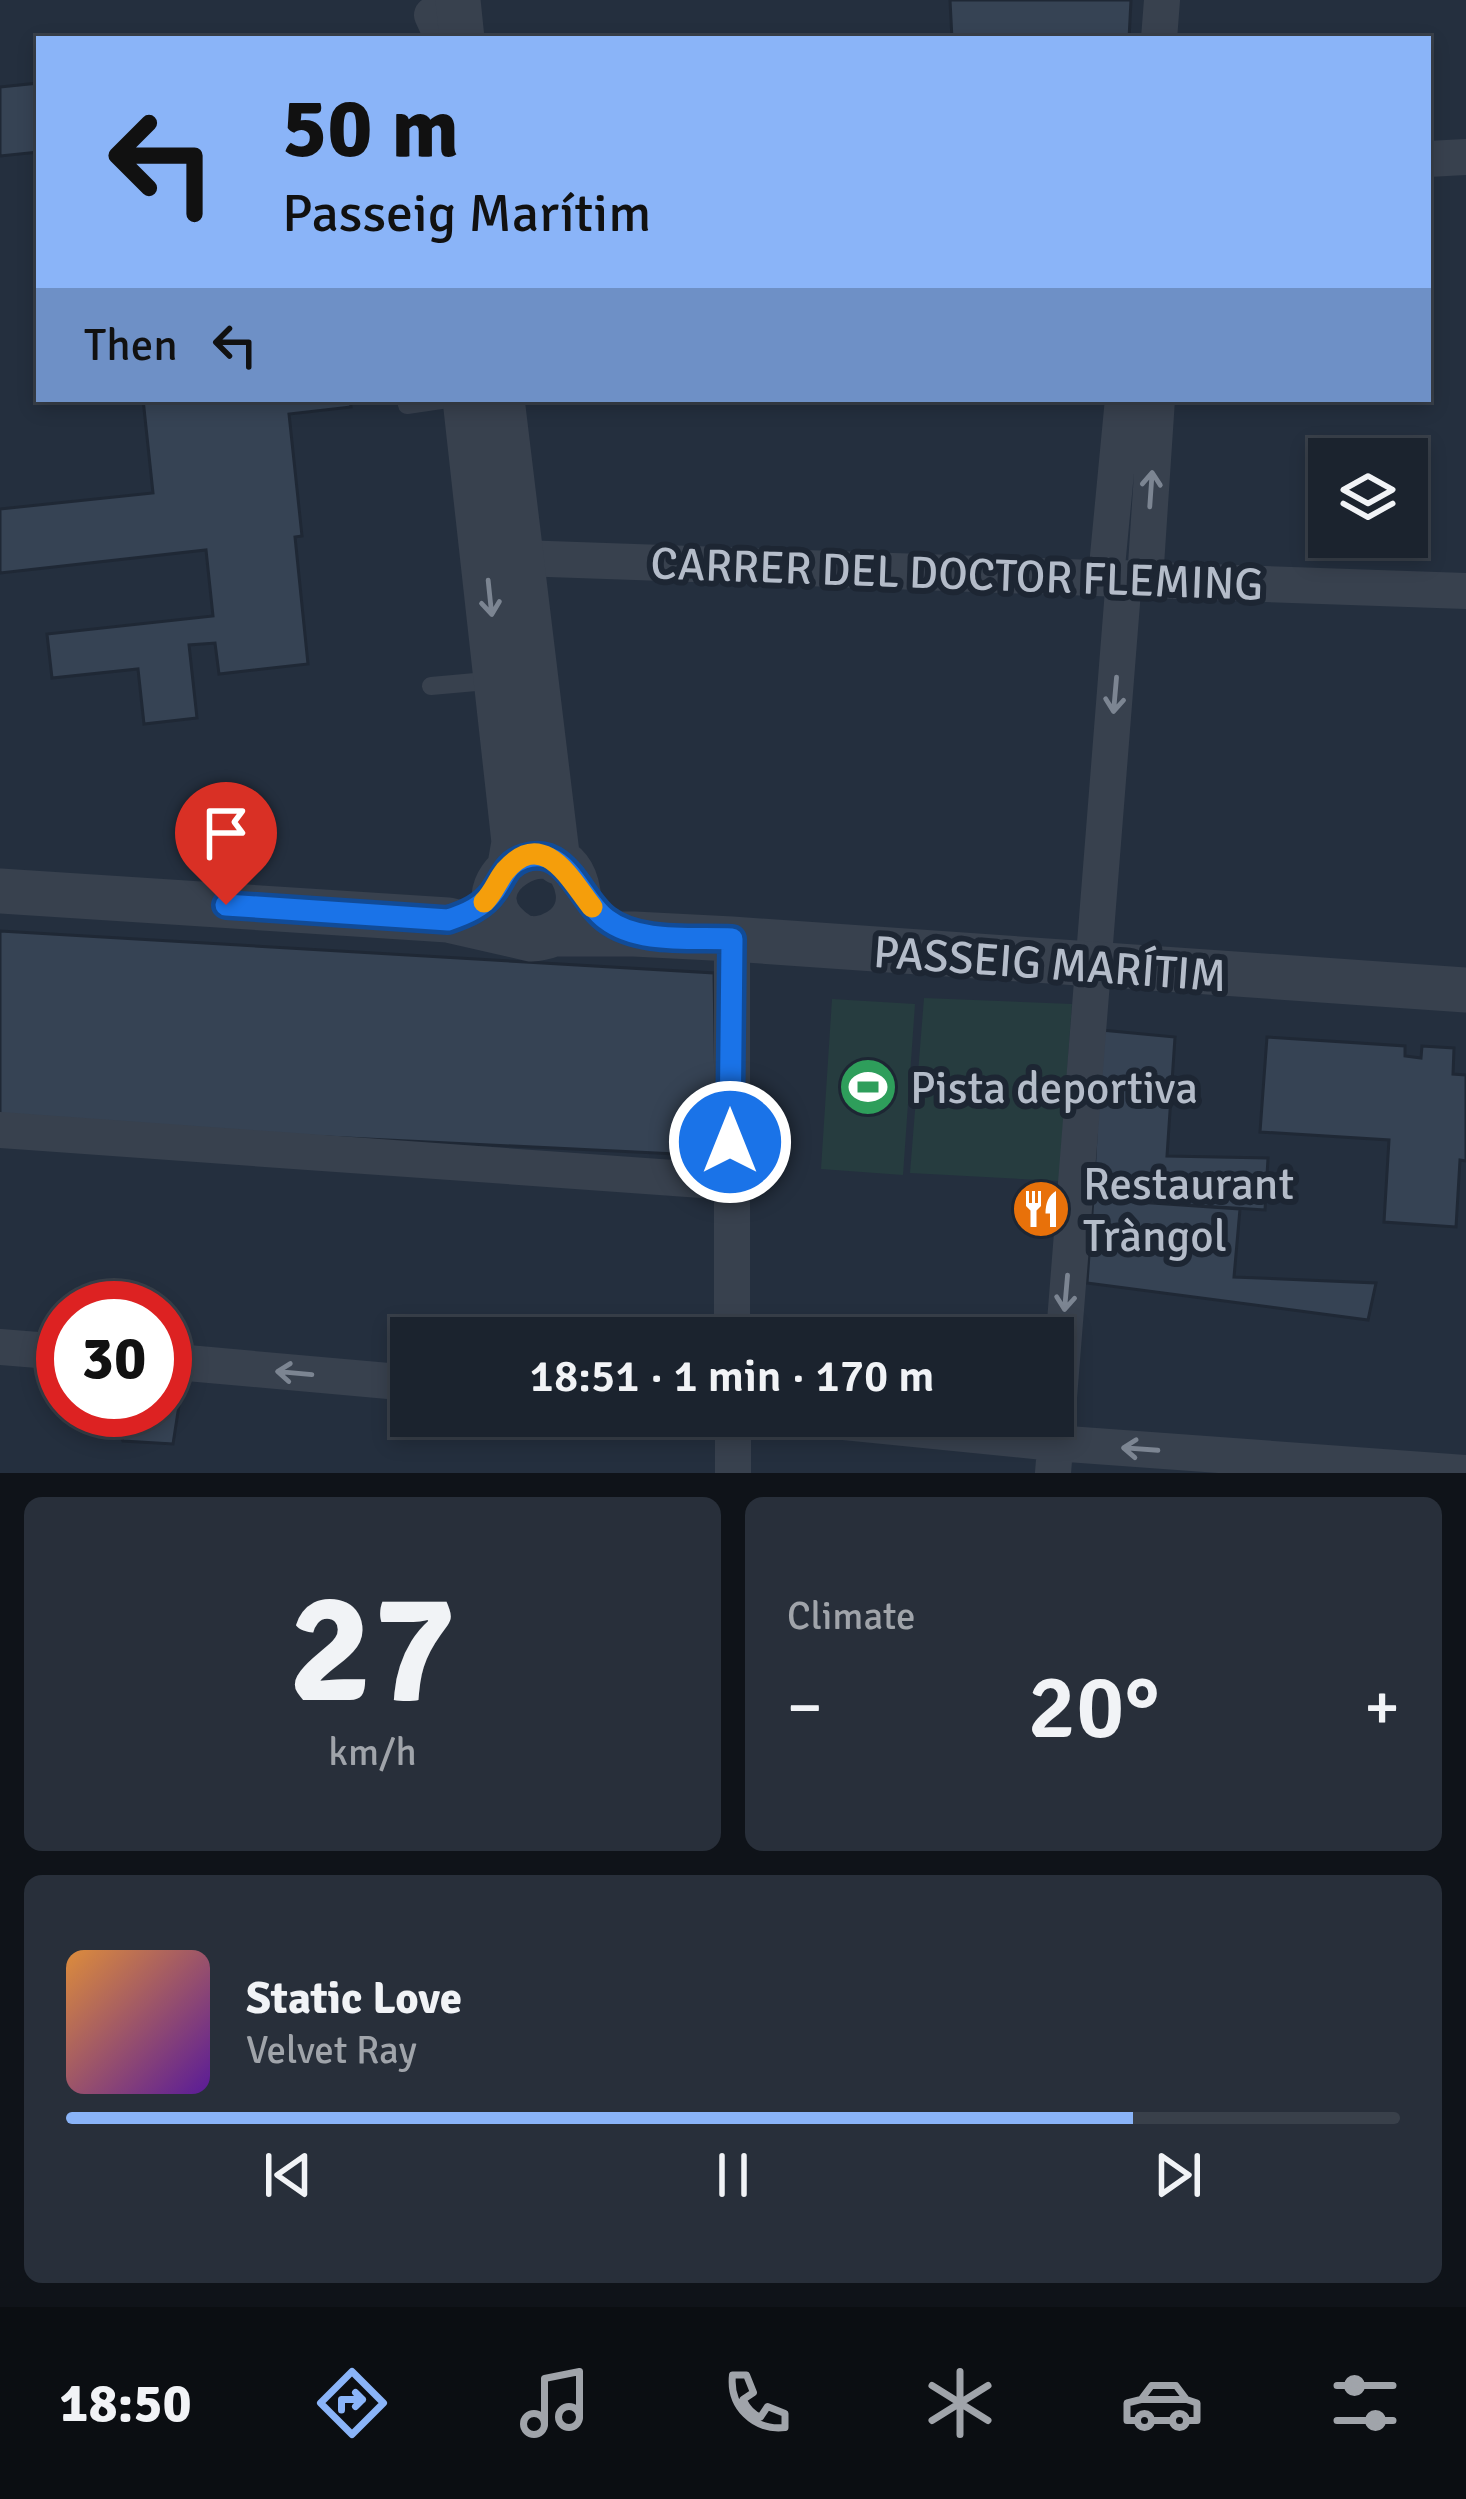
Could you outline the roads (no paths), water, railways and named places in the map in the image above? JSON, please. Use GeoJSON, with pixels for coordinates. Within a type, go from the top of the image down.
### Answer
{"type":"FeatureCollection","features":[{"type":"Feature","properties":{"kind":"street"},"geometry":{"type":"LineString","coordinates":[[1159,36],[1162,0]]}},
{"type":"Feature","properties":{"kind":"street"},"geometry":{"type":"LineString","coordinates":[[1183,36],[1186,0]]}},
{"type":"Feature","properties":{"kind":"street"},"geometry":{"type":"LineString","coordinates":[[1431,159],[1466,158]]}},
{"type":"Feature","properties":{"kind":"street"},"geometry":{"type":"LineString","coordinates":[[1053,1458],[1125,578],[1123,402]]}},
{"type":"Feature","properties":{"kind":"street"},"geometry":{"type":"LineString","coordinates":[[1125,578],[1156,402]]}},
{"type":"Feature","properties":{"kind":"street"},"geometry":{"type":"LineString","coordinates":[[476,409],[520,558],[574,915],[537,935],[497,912],[514,842],[476,409]]}},
{"type":"Feature","properties":{"kind":"street","name":"CARRER DEL DOCTOR FLEMING"},"geometry":{"type":"LineString","coordinates":[[520,558],[1466,591]]}},
{"type":"Feature","properties":{"kind":"street"},"geometry":{"type":"LineString","coordinates":[[448,920],[478,908],[503,878],[534,856],[568,875],[604,918],[634,934]]}},
{"type":"Feature","properties":{"kind":"street","name":"PASSEIG MARÍTIM"},"geometry":{"type":"LineString","coordinates":[[0,891],[448,920],[537,935],[732,939],[1466,990]]}},
{"type":"Feature","properties":{"kind":"street"},"geometry":{"type":"LineString","coordinates":[[732,939],[732,1317]]}},
{"type":"Feature","properties":{"kind":"street"},"geometry":{"type":"LineString","coordinates":[[0,1130],[730,1182]]}},
{"type":"Feature","properties":{"kind":"street"},"geometry":{"type":"LineString","coordinates":[[0,1347],[36,1350]]}},
{"type":"Feature","properties":{"kind":"street"},"geometry":{"type":"LineString","coordinates":[[192,1363],[390,1381]]}},
{"type":"Feature","properties":{"kind":"street"},"geometry":{"type":"LineString","coordinates":[[733,1437],[733,1473]]}},
{"type":"Feature","properties":{"kind":"street"},"geometry":{"type":"LineString","coordinates":[[918,1437],[1053,1458],[1466,1473]]}},
{"type":"Feature","properties":{"kind":"lane"},"geometry":{"type":"LineString","coordinates":[[407,405],[476,409]]}},
{"type":"Feature","properties":{"kind":"lane"},"geometry":{"type":"LineString","coordinates":[[431,686],[499,680]]}},
{"type":"Feature","properties":{"kind":"place","name":"Pista deportiva"},"geometry":{"type":"Point","coordinates":[868,1087]}},
{"type":"Feature","properties":{"kind":"place","name":"Restaurant Tràngol"},"geometry":{"type":"Point","coordinates":[1041,1209]}}]}
